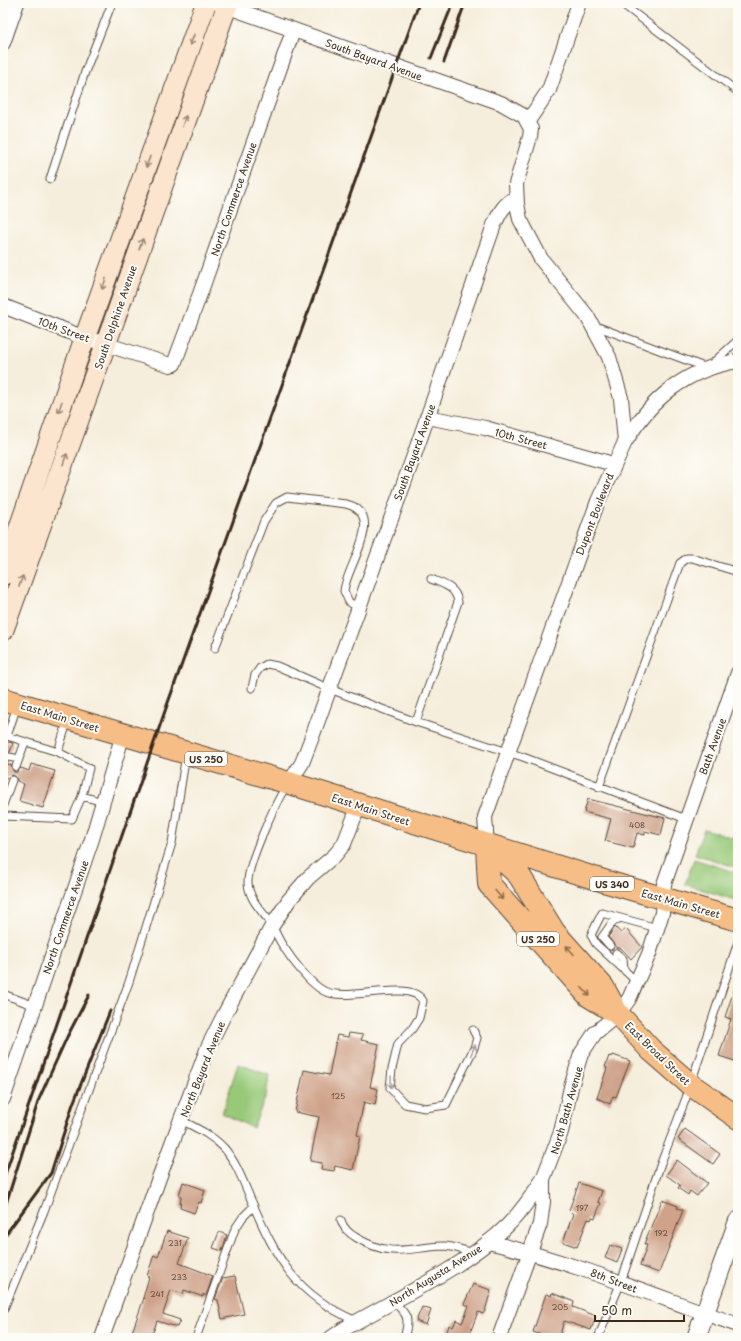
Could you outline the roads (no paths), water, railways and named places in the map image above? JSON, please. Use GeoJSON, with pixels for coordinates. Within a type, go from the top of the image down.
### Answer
{"type":"FeatureCollection","features":[{"type":"Feature","properties":{"kind":"main road","name":"South Delphine Avenue"},"geometry":{"type":"LineString","coordinates":[[3,575],[85,337],[206,3]]}},
{"type":"Feature","properties":{"kind":"main road","name":"South Delphine Avenue"},"geometry":{"type":"LineString","coordinates":[[3,631],[188,112],[224,4]]}},
{"type":"Feature","properties":{"kind":"main road","name":"East Main Street"},"geometry":{"type":"LineString","coordinates":[[11,701],[289,783],[487,846],[738,920]]}},
{"type":"Feature","properties":{"kind":"main road","name":"East Broad Street"},"geometry":{"type":"LineString","coordinates":[[487,846],[519,875],[554,932],[603,987],[618,1014],[651,1050],[691,1085],[738,1118]]}},
{"type":"Feature","properties":{"kind":"street"},"geometry":{"type":"LineString","coordinates":[[3,44],[17,3]]}},
{"type":"Feature","properties":{"kind":"street"},"geometry":{"type":"LineString","coordinates":[[579,3],[549,90],[528,122],[530,137],[519,173],[516,198],[520,219],[541,259],[592,324],[609,357],[621,398],[625,442]]}},
{"type":"Feature","properties":{"kind":"street","name":"South Bayard Avenue"},"geometry":{"type":"LineString","coordinates":[[224,4],[293,31],[501,103],[524,116],[528,122]]}},
{"type":"Feature","properties":{"kind":"street","name":"North Commerce Avenue"},"geometry":{"type":"LineString","coordinates":[[170,365],[176,360],[293,31]]}},
{"type":"Feature","properties":{"kind":"street","name":"South Bayard Avenue"},"geometry":{"type":"LineString","coordinates":[[289,783],[302,763],[330,689],[494,225],[501,210],[516,198]]}},
{"type":"Feature","properties":{"kind":"street","name":"10th Street"},"geometry":{"type":"LineString","coordinates":[[3,306],[85,337],[170,365]]}},
{"type":"Feature","properties":{"kind":"street","name":"Dupont Boulevard"},"geometry":{"type":"LineString","coordinates":[[487,846],[485,817],[595,508],[613,464],[639,419],[656,401],[676,385],[707,368],[738,361]]}},
{"type":"Feature","properties":{"kind":"street","name":"10th Street"},"geometry":{"type":"LineString","coordinates":[[427,417],[485,428],[613,464]]}},
{"type":"Feature","properties":{"kind":"street","name":"Bath Avenue"},"geometry":{"type":"LineString","coordinates":[[663,897],[664,884],[738,673]]}},
{"type":"Feature","properties":{"kind":"street","name":"North Commerce Avenue"},"geometry":{"type":"LineString","coordinates":[[3,1099],[92,839],[123,734]]}},
{"type":"Feature","properties":{"kind":"street","name":"North Bayard Avenue"},"geometry":{"type":"LineString","coordinates":[[102,1338],[208,1048],[272,926],[289,900],[308,878],[335,855],[344,844],[358,805]]}},
{"type":"Feature","properties":{"kind":"street","name":"North Bath Avenue"},"geometry":{"type":"LineString","coordinates":[[499,1338],[540,1224],[543,1202],[543,1179],[561,1132],[571,1087],[582,1054],[587,1042],[595,1033],[618,1014],[626,1005],[649,954],[662,913],[663,897]]}},
{"type":"Feature","properties":{"kind":"street","name":"North Augusta Avenue"},"geometry":{"type":"LineString","coordinates":[[331,1338],[357,1321],[473,1253],[488,1242],[508,1225],[528,1203],[543,1179]]}},
{"type":"Feature","properties":{"kind":"street"},"geometry":{"type":"LineString","coordinates":[[696,1338],[729,1254],[738,1222]]}},
{"type":"Feature","properties":{"kind":"street","name":"8th Street"},"geometry":{"type":"LineString","coordinates":[[488,1242],[531,1252],[590,1270],[738,1325]]}},
{"type":"Feature","properties":{"kind":"lane"},"geometry":{"type":"LineString","coordinates":[[50,179],[85,72],[112,3]]}},
{"type":"Feature","properties":{"kind":"lane"},"geometry":{"type":"LineString","coordinates":[[621,3],[738,92]]}},
{"type":"Feature","properties":{"kind":"lane"},"geometry":{"type":"LineString","coordinates":[[592,324],[707,368],[738,340]]}},
{"type":"Feature","properties":{"kind":"lane"},"geometry":{"type":"LineString","coordinates":[[215,648],[264,521],[276,503],[287,497],[346,504],[354,506],[361,513],[366,525],[344,591],[349,602],[359,608]]}},
{"type":"Feature","properties":{"kind":"lane"},"geometry":{"type":"LineString","coordinates":[[600,787],[680,563],[687,558],[692,558],[738,572]]}},
{"type":"Feature","properties":{"kind":"lane"},"geometry":{"type":"LineString","coordinates":[[416,722],[458,602],[455,590],[431,579]]}},
{"type":"Feature","properties":{"kind":"lane"},"geometry":{"type":"LineString","coordinates":[[252,688],[257,671],[264,665],[271,664],[330,689],[416,722],[508,753],[686,819]]}},
{"type":"Feature","properties":{"kind":"lane"},"geometry":{"type":"LineString","coordinates":[[3,816],[72,819],[82,796],[89,768],[58,752],[5,736],[11,701]]}},
{"type":"Feature","properties":{"kind":"lane"},"geometry":{"type":"LineString","coordinates":[[58,752],[68,718]]}},
{"type":"Feature","properties":{"kind":"lane"},"geometry":{"type":"LineString","coordinates":[[16,767],[25,742]]}},
{"type":"Feature","properties":{"kind":"lane"},"geometry":{"type":"LineString","coordinates":[[3,1311],[44,1211],[136,959],[172,843],[186,753]]}},
{"type":"Feature","properties":{"kind":"lane"},"geometry":{"type":"LineString","coordinates":[[9,757],[19,759]]}},
{"type":"Feature","properties":{"kind":"lane"},"geometry":{"type":"LineString","coordinates":[[3,803],[6,789],[12,780]]}},
{"type":"Feature","properties":{"kind":"lane"},"geometry":{"type":"LineString","coordinates":[[289,783],[278,798],[248,877],[250,894],[296,964],[324,991],[342,995],[387,991],[414,993],[420,996],[423,1001],[419,1018],[412,1029],[398,1044],[392,1069],[390,1088],[405,1104],[425,1108],[446,1106],[474,1048],[477,1038],[473,1030]]}},
{"type":"Feature","properties":{"kind":"lane"},"geometry":{"type":"LineString","coordinates":[[82,796],[103,802]]}},
{"type":"Feature","properties":{"kind":"lane"},"geometry":{"type":"LineString","coordinates":[[637,982],[596,944],[591,935],[602,914],[657,928]]}},
{"type":"Feature","properties":{"kind":"lane"},"geometry":{"type":"LineString","coordinates":[[610,946],[602,937],[612,923],[620,918]]}},
{"type":"Feature","properties":{"kind":"lane"},"geometry":{"type":"LineString","coordinates":[[598,1338],[620,1282],[661,1163],[691,1085],[738,942]]}},
{"type":"Feature","properties":{"kind":"lane"},"geometry":{"type":"LineString","coordinates":[[616,953],[623,960],[624,970]]}},
{"type":"Feature","properties":{"kind":"lane"},"geometry":{"type":"LineString","coordinates":[[3,994],[35,1006]]}},
{"type":"Feature","properties":{"kind":"lane"},"geometry":{"type":"LineString","coordinates":[[181,1120],[215,1140],[225,1149],[243,1182],[273,1246],[284,1265],[296,1281],[323,1304],[357,1321]]}},
{"type":"Feature","properties":{"kind":"lane"},"geometry":{"type":"LineString","coordinates":[[196,1338],[235,1229],[243,1217],[254,1206]]}},
{"type":"Feature","properties":{"kind":"lane"},"geometry":{"type":"LineString","coordinates":[[341,1220],[344,1227],[353,1236],[379,1249],[394,1252],[443,1246],[473,1253]]}},
{"type":"Feature","properties":{"kind":"lane"},"geometry":{"type":"LineString","coordinates":[[393,1301],[408,1317],[408,1324],[404,1338]]}},
{"type":"Feature","properties":{"kind":"railway"},"geometry":{"type":"LineString","coordinates":[[3,1180],[165,711],[419,3]]}},
{"type":"Feature","properties":{"kind":"railway"},"geometry":{"type":"LineString","coordinates":[[431,58],[453,3]]}},
{"type":"Feature","properties":{"kind":"railway"},"geometry":{"type":"LineString","coordinates":[[444,62],[465,3]]}},
{"type":"Feature","properties":{"kind":"railway"},"geometry":{"type":"LineString","coordinates":[[3,1213],[39,1099],[67,1037],[89,995]]}},
{"type":"Feature","properties":{"kind":"railway"},"geometry":{"type":"LineString","coordinates":[[3,1238],[51,1173],[73,1104],[110,1011]]}}]}
